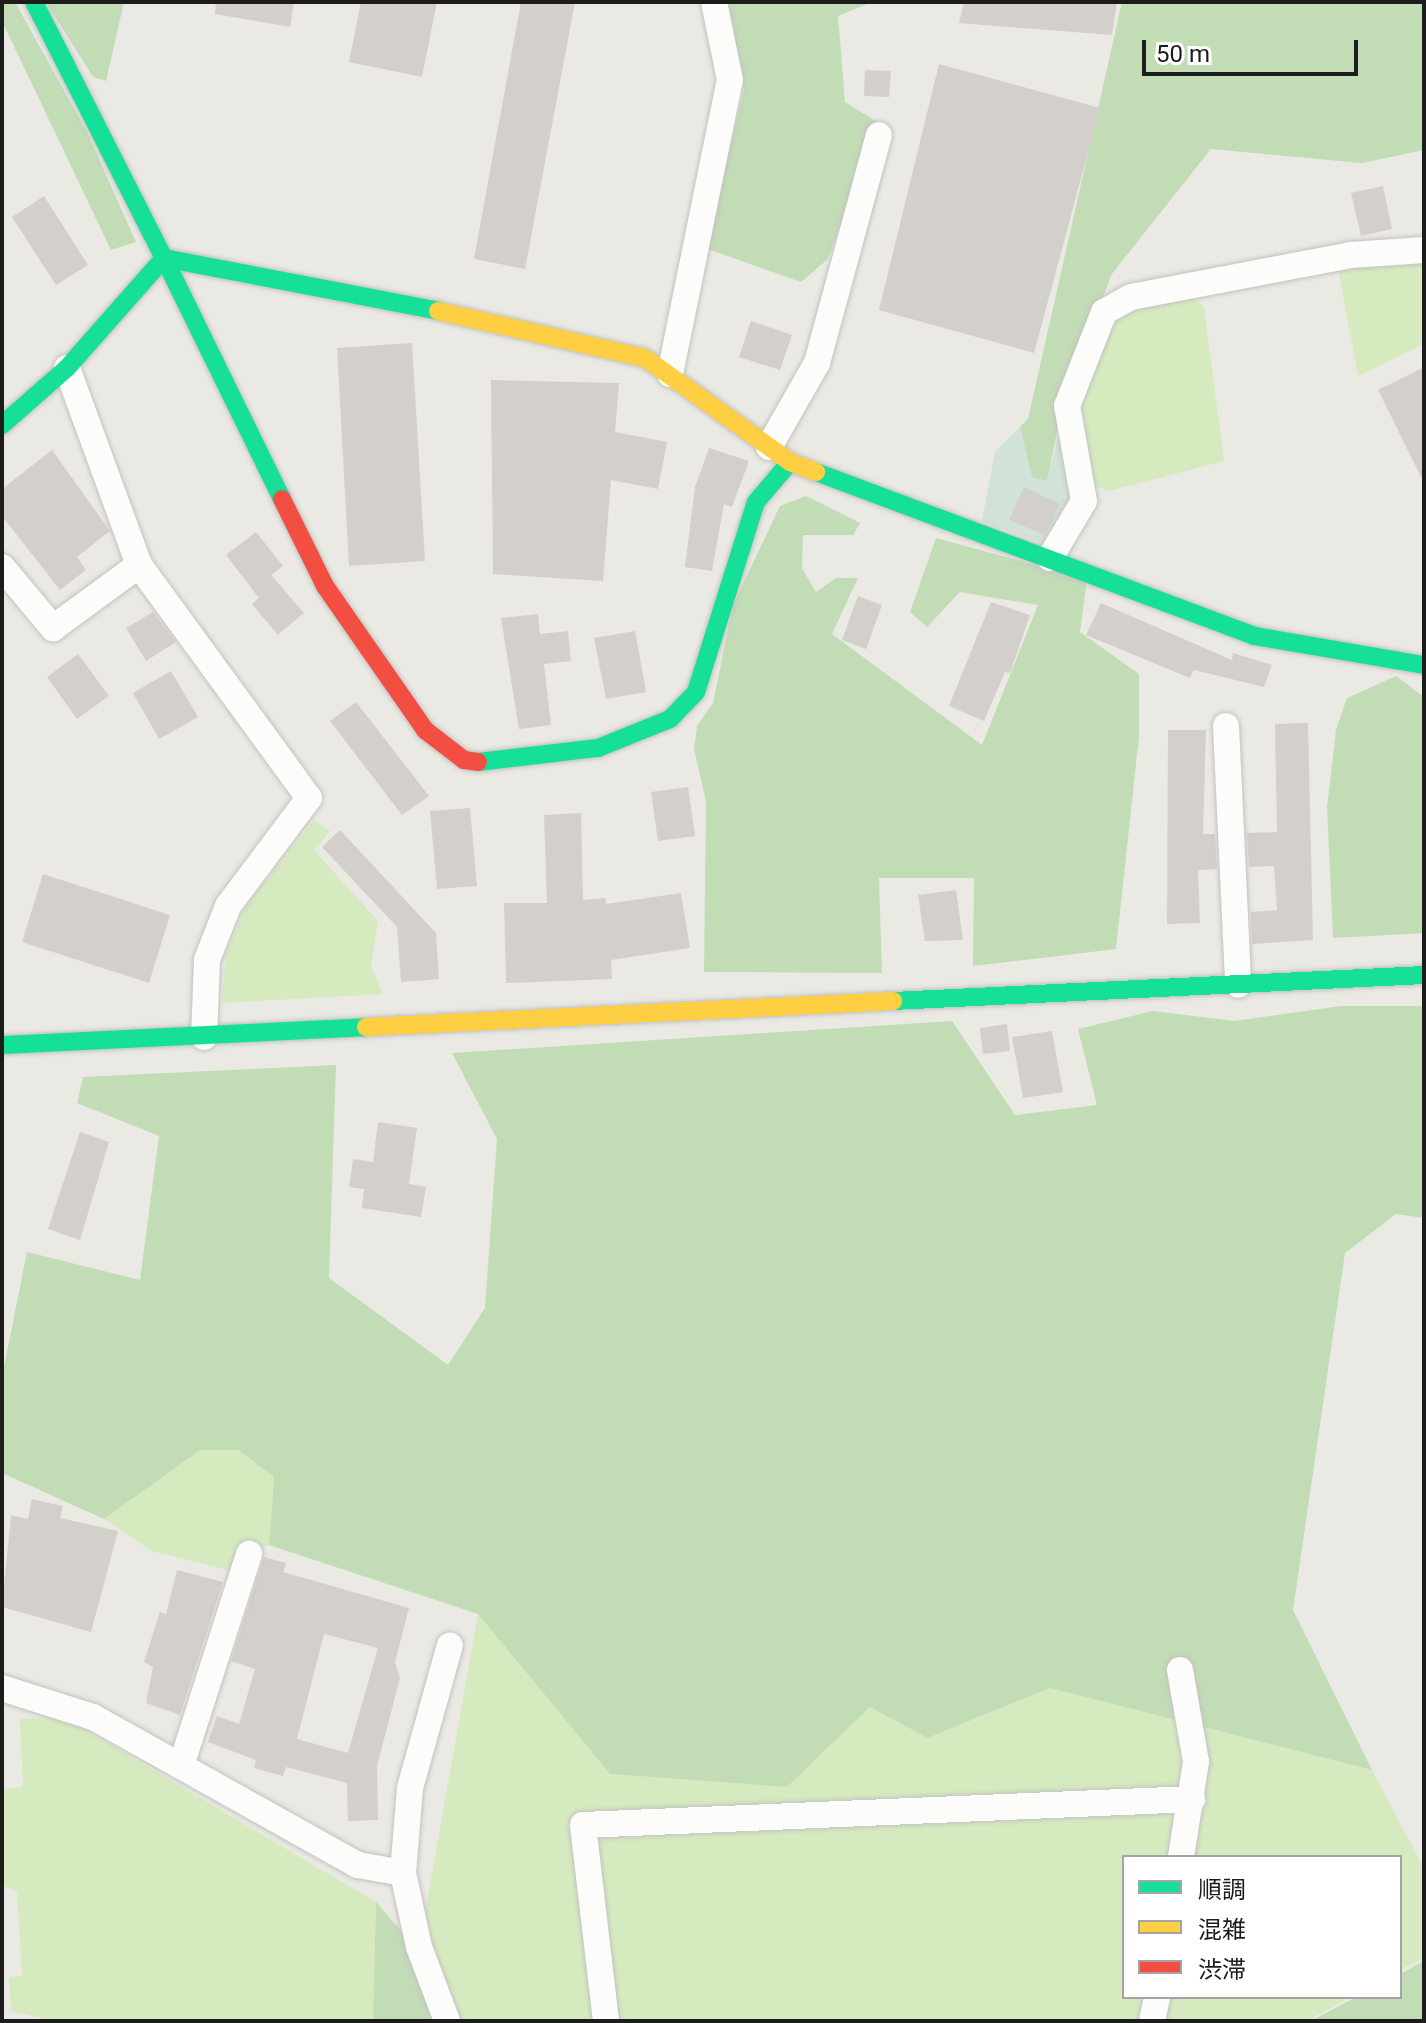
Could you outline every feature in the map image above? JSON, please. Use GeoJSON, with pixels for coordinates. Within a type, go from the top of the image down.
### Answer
{"type":"FeatureCollection","features":[{"type":"Feature","properties":{"kind":"street"},"geometry":{"type":"LineString","coordinates":[[34,2],[325,586],[425,730],[464,760],[492,764],[598,748],[670,719],[696,692],[756,502],[790,462]]}},
{"type":"Feature","properties":{"kind":"street"},"geometry":{"type":"LineString","coordinates":[[670,374],[730,80],[714,2]]}},
{"type":"Feature","properties":{"kind":"street"},"geometry":{"type":"LineString","coordinates":[[769,447],[817,363],[879,135]]}},
{"type":"Feature","properties":{"kind":"street"},"geometry":{"type":"LineString","coordinates":[[1050,558],[1084,501],[1067,406],[1104,312],[1131,297],[1351,255],[1424,250]]}},
{"type":"Feature","properties":{"kind":"street"},"geometry":{"type":"LineString","coordinates":[[2,425],[67,368],[164,258]]}},
{"type":"Feature","properties":{"kind":"street"},"geometry":{"type":"LineString","coordinates":[[164,258],[329,286],[645,358],[790,462],[1254,636],[1424,665]]}},
{"type":"Feature","properties":{"kind":"street"},"geometry":{"type":"LineString","coordinates":[[67,368],[139,565],[309,798],[228,906],[207,960],[204,1037]]}},
{"type":"Feature","properties":{"kind":"street"},"geometry":{"type":"LineString","coordinates":[[2,567],[53,628],[139,565]]}},
{"type":"Feature","properties":{"kind":"street"},"geometry":{"type":"LineString","coordinates":[[1226,726],[1238,985]]}},
{"type":"Feature","properties":{"kind":"street"},"geometry":{"type":"LineString","coordinates":[[2,1045],[1424,975]]}},
{"type":"Feature","properties":{"kind":"street"},"geometry":{"type":"LineString","coordinates":[[181,1766],[249,1554]]}},
{"type":"Feature","properties":{"kind":"street"},"geometry":{"type":"LineString","coordinates":[[447,2021],[419,1947],[403,1873],[410,1788],[450,1645]]}},
{"type":"Feature","properties":{"kind":"street"},"geometry":{"type":"LineString","coordinates":[[1180,1670],[1196,1762],[1181,1855]]}},
{"type":"Feature","properties":{"kind":"street"},"geometry":{"type":"LineString","coordinates":[[2,1688],[93,1717],[358,1865],[403,1873]]}},
{"type":"Feature","properties":{"kind":"street"},"geometry":{"type":"LineString","coordinates":[[606,2021],[583,1825],[1192,1799]]}},
{"type":"Feature","properties":{"kind":"street"},"geometry":{"type":"LineString","coordinates":[[1152,2021],[1157,1999]]}},
{"type":"Feature","properties":{"kind":"green space"},"geometry":{"type":"Polygon","coordinates":[[[2,2],[15,2],[87,132],[136,242],[111,250],[2,21],[2,2]]]}},
{"type":"Feature","properties":{"kind":"green space"},"geometry":{"type":"Polygon","coordinates":[[[46,2],[124,2],[106,81],[93,77],[46,2]]]}},
{"type":"Feature","properties":{"kind":"green space"},"geometry":{"type":"Polygon","coordinates":[[[728,2],[872,2],[838,16],[845,102],[877,122],[828,259],[801,282],[705,248],[744,90],[728,2]]]}},
{"type":"Feature","properties":{"kind":"green space"},"geometry":{"type":"Polygon","coordinates":[[[1122,2],[1424,2],[1424,150],[1362,163],[1211,149],[1111,275],[1058,427],[1046,486],[1033,483],[1020,427],[1028,419],[1122,2]]]}},
{"type":"Feature","properties":{"kind":"green space"},"geometry":{"type":"Polygon","coordinates":[[[1424,250],[1424,344],[1358,376],[1336,258],[1424,250]]]}},
{"type":"Feature","properties":{"kind":"green space"},"geometry":{"type":"Polygon","coordinates":[[[1190,294],[1204,307],[1224,461],[1109,491],[1093,485],[1081,402],[1118,315],[1190,294]]]}},
{"type":"Feature","properties":{"kind":"green space"},"geometry":{"type":"Polygon","coordinates":[[[1067,402],[1076,504],[1051,546],[982,521],[995,452],[1020,427],[1032,477],[1047,481],[1067,402]]]}},
{"type":"Feature","properties":{"kind":"green space"},"geometry":{"type":"Polygon","coordinates":[[[806,496],[860,523],[853,535],[803,535],[802,568],[816,592],[836,578],[858,578],[832,634],[982,745],[1038,605],[960,592],[927,627],[910,612],[936,538],[1087,579],[1080,632],[1139,674],[1139,736],[1116,949],[973,966],[974,878],[879,878],[882,973],[704,972],[706,801],[694,749],[697,726],[713,703],[733,605],[780,506],[806,496]]]}},
{"type":"Feature","properties":{"kind":"green space"},"geometry":{"type":"Polygon","coordinates":[[[1396,676],[1424,697],[1424,933],[1333,938],[1327,808],[1336,730],[1347,698],[1396,676]]]}},
{"type":"Feature","properties":{"kind":"green space"},"geometry":{"type":"Polygon","coordinates":[[[314,820],[330,831],[314,850],[378,921],[371,966],[383,994],[222,1003],[226,953],[246,906],[314,820]]]}},
{"type":"Feature","properties":{"kind":"green space"},"geometry":{"type":"Polygon","coordinates":[[[1341,1006],[1424,1006],[1424,1218],[1396,1214],[1345,1253],[1293,1610],[1372,1770],[1050,1688],[928,1738],[870,1707],[787,1787],[610,1774],[478,1614],[269,1545],[274,1477],[238,1450],[200,1450],[104,1519],[2,1473],[2,1377],[27,1252],[140,1280],[159,1136],[77,1103],[83,1077],[336,1065],[329,1278],[448,1365],[485,1308],[497,1139],[452,1053],[952,1021],[1015,1115],[1097,1105],[1078,1029],[1153,1011],[1234,1021],[1341,1006]]]}},
{"type":"Feature","properties":{"kind":"green space"},"geometry":{"type":"Polygon","coordinates":[[[200,1450],[238,1450],[274,1477],[269,1545],[245,1550],[232,1571],[152,1551],[104,1519],[200,1450]]]}},
{"type":"Feature","properties":{"kind":"green space"},"geometry":{"type":"Polygon","coordinates":[[[478,1614],[610,1774],[787,1787],[870,1707],[929,1738],[1050,1688],[1372,1770],[1424,1868],[1424,1958],[1402,1969],[1402,1855],[1122,1855],[1122,1999],[1347,1999],[1307,2021],[447,2021],[419,1947],[478,1614]]]}},
{"type":"Feature","properties":{"kind":"green space"},"geometry":{"type":"Polygon","coordinates":[[[65,1718],[376,1902],[373,2021],[55,2021],[11,2011],[9,1977],[22,1976],[17,1892],[2,1885],[2,1789],[23,1787],[20,1719],[65,1718]]]}},
{"type":"Feature","properties":{"kind":"green space"},"geometry":{"type":"Polygon","coordinates":[[[376,1902],[410,1941],[438,2021],[373,2021],[376,1902]]]}},
{"type":"Feature","properties":{"kind":"green space"},"geometry":{"type":"Polygon","coordinates":[[[1424,1961],[1424,2021],[1311,2021],[1352,1999],[1402,1999],[1402,1973],[1424,1961]]]}},
{"type":"Feature","properties":{"kind":"building"},"geometry":{"type":"Polygon","coordinates":[[[216,2],[294,2],[290,27],[215,14],[216,2]]]}},
{"type":"Feature","properties":{"kind":"building"},"geometry":{"type":"Polygon","coordinates":[[[361,2],[437,2],[422,77],[349,62],[361,2]]]}},
{"type":"Feature","properties":{"kind":"building"},"geometry":{"type":"Polygon","coordinates":[[[521,2],[575,2],[525,269],[474,259],[521,2]]]}},
{"type":"Feature","properties":{"kind":"building"},"geometry":{"type":"Polygon","coordinates":[[[964,2],[1117,2],[1112,35],[959,23],[964,2]]]}},
{"type":"Feature","properties":{"kind":"building"},"geometry":{"type":"Polygon","coordinates":[[[939,64],[1100,108],[1034,353],[879,310],[939,64]]]}},
{"type":"Feature","properties":{"kind":"building"},"geometry":{"type":"Polygon","coordinates":[[[865,70],[891,71],[889,97],[864,96],[865,70]]]}},
{"type":"Feature","properties":{"kind":"building"},"geometry":{"type":"Polygon","coordinates":[[[1383,186],[1392,229],[1361,236],[1351,193],[1383,186]]]}},
{"type":"Feature","properties":{"kind":"building"},"geometry":{"type":"Polygon","coordinates":[[[44,196],[88,265],[56,285],[12,217],[44,196]]]}},
{"type":"Feature","properties":{"kind":"building"},"geometry":{"type":"Polygon","coordinates":[[[751,321],[792,335],[780,370],[739,357],[751,321]]]}},
{"type":"Feature","properties":{"kind":"building"},"geometry":{"type":"Polygon","coordinates":[[[412,343],[425,561],[349,566],[337,348],[412,343]]]}},
{"type":"Feature","properties":{"kind":"building"},"geometry":{"type":"Polygon","coordinates":[[[1424,367],[1424,483],[1378,390],[1424,367]]]}},
{"type":"Feature","properties":{"kind":"building"},"geometry":{"type":"Polygon","coordinates":[[[491,380],[619,383],[615,432],[667,442],[658,489],[611,480],[603,581],[493,574],[491,380]]]}},
{"type":"Feature","properties":{"kind":"building"},"geometry":{"type":"Polygon","coordinates":[[[709,448],[749,461],[732,507],[724,504],[712,571],[685,567],[695,487],[709,448]]]}},
{"type":"Feature","properties":{"kind":"building"},"geometry":{"type":"Polygon","coordinates":[[[52,450],[110,531],[77,557],[86,570],[60,590],[2,516],[2,489],[52,450]]]}},
{"type":"Feature","properties":{"kind":"building"},"geometry":{"type":"Polygon","coordinates":[[[1024,487],[1060,504],[1045,535],[1009,520],[1024,487]]]}},
{"type":"Feature","properties":{"kind":"building"},"geometry":{"type":"Polygon","coordinates":[[[256,532],[283,566],[271,575],[304,613],[278,635],[252,604],[259,598],[226,555],[256,532]]]}},
{"type":"Feature","properties":{"kind":"building"},"geometry":{"type":"Polygon","coordinates":[[[858,596],[882,605],[866,649],[842,640],[858,596]]]}},
{"type":"Feature","properties":{"kind":"building"},"geometry":{"type":"Polygon","coordinates":[[[991,602],[1030,615],[1010,673],[1005,672],[984,721],[949,706],[991,602]]]}},
{"type":"Feature","properties":{"kind":"building"},"geometry":{"type":"Polygon","coordinates":[[[1101,603],[1232,660],[1233,653],[1272,665],[1264,687],[1194,670],[1190,678],[1086,635],[1101,603]]]}},
{"type":"Feature","properties":{"kind":"building"},"geometry":{"type":"Polygon","coordinates":[[[153,612],[176,642],[146,661],[126,628],[153,612]]]}},
{"type":"Feature","properties":{"kind":"building"},"geometry":{"type":"Polygon","coordinates":[[[538,614],[540,634],[568,631],[571,661],[544,664],[551,725],[519,729],[501,618],[538,614]]]}},
{"type":"Feature","properties":{"kind":"building"},"geometry":{"type":"Polygon","coordinates":[[[635,631],[646,692],[606,699],[594,638],[635,631]]]}},
{"type":"Feature","properties":{"kind":"building"},"geometry":{"type":"Polygon","coordinates":[[[78,654],[109,696],[77,719],[47,677],[78,654]]]}},
{"type":"Feature","properties":{"kind":"building"},"geometry":{"type":"Polygon","coordinates":[[[171,671],[198,717],[159,739],[133,693],[171,671]]]}},
{"type":"Feature","properties":{"kind":"building"},"geometry":{"type":"Polygon","coordinates":[[[356,702],[429,796],[402,815],[330,721],[356,702]]]}},
{"type":"Feature","properties":{"kind":"building"},"geometry":{"type":"Polygon","coordinates":[[[1308,723],[1313,940],[1252,944],[1251,912],[1277,910],[1274,866],[1249,867],[1247,833],[1277,832],[1275,724],[1308,723]]]}},
{"type":"Feature","properties":{"kind":"building"},"geometry":{"type":"Polygon","coordinates":[[[1168,730],[1206,730],[1203,834],[1215,834],[1217,869],[1198,870],[1200,923],[1167,924],[1168,730]]]}},
{"type":"Feature","properties":{"kind":"building"},"geometry":{"type":"Polygon","coordinates":[[[688,787],[695,836],[658,841],[651,792],[688,787]]]}},
{"type":"Feature","properties":{"kind":"building"},"geometry":{"type":"Polygon","coordinates":[[[470,808],[477,886],[437,889],[430,811],[470,808]]]}},
{"type":"Feature","properties":{"kind":"building"},"geometry":{"type":"Polygon","coordinates":[[[581,813],[583,900],[605,898],[606,904],[681,893],[690,948],[611,960],[612,979],[506,983],[504,903],[547,903],[544,815],[581,813]]]}},
{"type":"Feature","properties":{"kind":"building"},"geometry":{"type":"Polygon","coordinates":[[[340,830],[436,933],[439,979],[401,982],[397,927],[322,847],[340,830]]]}},
{"type":"Feature","properties":{"kind":"building"},"geometry":{"type":"Polygon","coordinates":[[[43,874],[170,915],[149,983],[22,942],[43,874]]]}},
{"type":"Feature","properties":{"kind":"building"},"geometry":{"type":"Polygon","coordinates":[[[956,890],[963,940],[925,941],[918,895],[956,890]]]}},
{"type":"Feature","properties":{"kind":"building"},"geometry":{"type":"Polygon","coordinates":[[[1007,1024],[1010,1051],[983,1054],[980,1028],[1007,1024]]]}},
{"type":"Feature","properties":{"kind":"building"},"geometry":{"type":"Polygon","coordinates":[[[1052,1031],[1063,1092],[1023,1098],[1012,1037],[1052,1031]]]}},
{"type":"Feature","properties":{"kind":"building"},"geometry":{"type":"Polygon","coordinates":[[[378,1122],[417,1128],[409,1184],[426,1187],[421,1217],[362,1208],[364,1189],[349,1187],[353,1159],[373,1162],[378,1122]]]}},
{"type":"Feature","properties":{"kind":"building"},"geometry":{"type":"Polygon","coordinates":[[[80,1132],[109,1142],[80,1240],[48,1229],[80,1132]]]}},
{"type":"Feature","properties":{"kind":"building"},"geometry":{"type":"Polygon","coordinates":[[[32,1499],[63,1506],[60,1518],[118,1531],[91,1632],[2,1607],[11,1515],[28,1519],[32,1499]]]}},
{"type":"Feature","properties":{"kind":"building"},"geometry":{"type":"Polygon","coordinates":[[[264,1557],[286,1563],[283,1572],[409,1608],[395,1662],[400,1678],[377,1766],[378,1820],[348,1821],[347,1783],[286,1767],[283,1776],[254,1768],[256,1760],[208,1742],[217,1716],[239,1724],[255,1669],[231,1661],[264,1557]],[[324,1634],[297,1739],[348,1753],[378,1648],[324,1634]]]}},
{"type":"Feature","properties":{"kind":"building"},"geometry":{"type":"Polygon","coordinates":[[[177,1570],[223,1582],[180,1715],[146,1703],[153,1667],[144,1662],[160,1612],[166,1614],[177,1570]]]}},
{"type":"Feature","properties":{"kind":"traffic: fast"},"geometry":{"type":"LineString","coordinates":[[34,2],[164,258],[438,311]]}},
{"type":"Feature","properties":{"kind":"traffic: fast"},"geometry":{"type":"LineString","coordinates":[[2,425],[67,368],[164,258],[282,499]]}},
{"type":"Feature","properties":{"kind":"traffic: fast"},"geometry":{"type":"LineString","coordinates":[[478,762],[598,748],[670,719],[696,692],[756,502],[790,462]]}},
{"type":"Feature","properties":{"kind":"traffic: fast"},"geometry":{"type":"LineString","coordinates":[[816,472],[1254,636],[1424,665]]}},
{"type":"Feature","properties":{"kind":"traffic: fast"},"geometry":{"type":"LineString","coordinates":[[893,1001],[1424,975]]}},
{"type":"Feature","properties":{"kind":"traffic: fast"},"geometry":{"type":"LineString","coordinates":[[2,1045],[366,1027]]}},
{"type":"Feature","properties":{"kind":"traffic: slow"},"geometry":{"type":"LineString","coordinates":[[438,311],[645,358],[790,462],[816,472]]}},
{"type":"Feature","properties":{"kind":"traffic: slow"},"geometry":{"type":"LineString","coordinates":[[366,1027],[893,1001]]}},
{"type":"Feature","properties":{"kind":"traffic: jam"},"geometry":{"type":"LineString","coordinates":[[282,499],[325,586],[425,730],[464,760],[478,762]]}}]}
